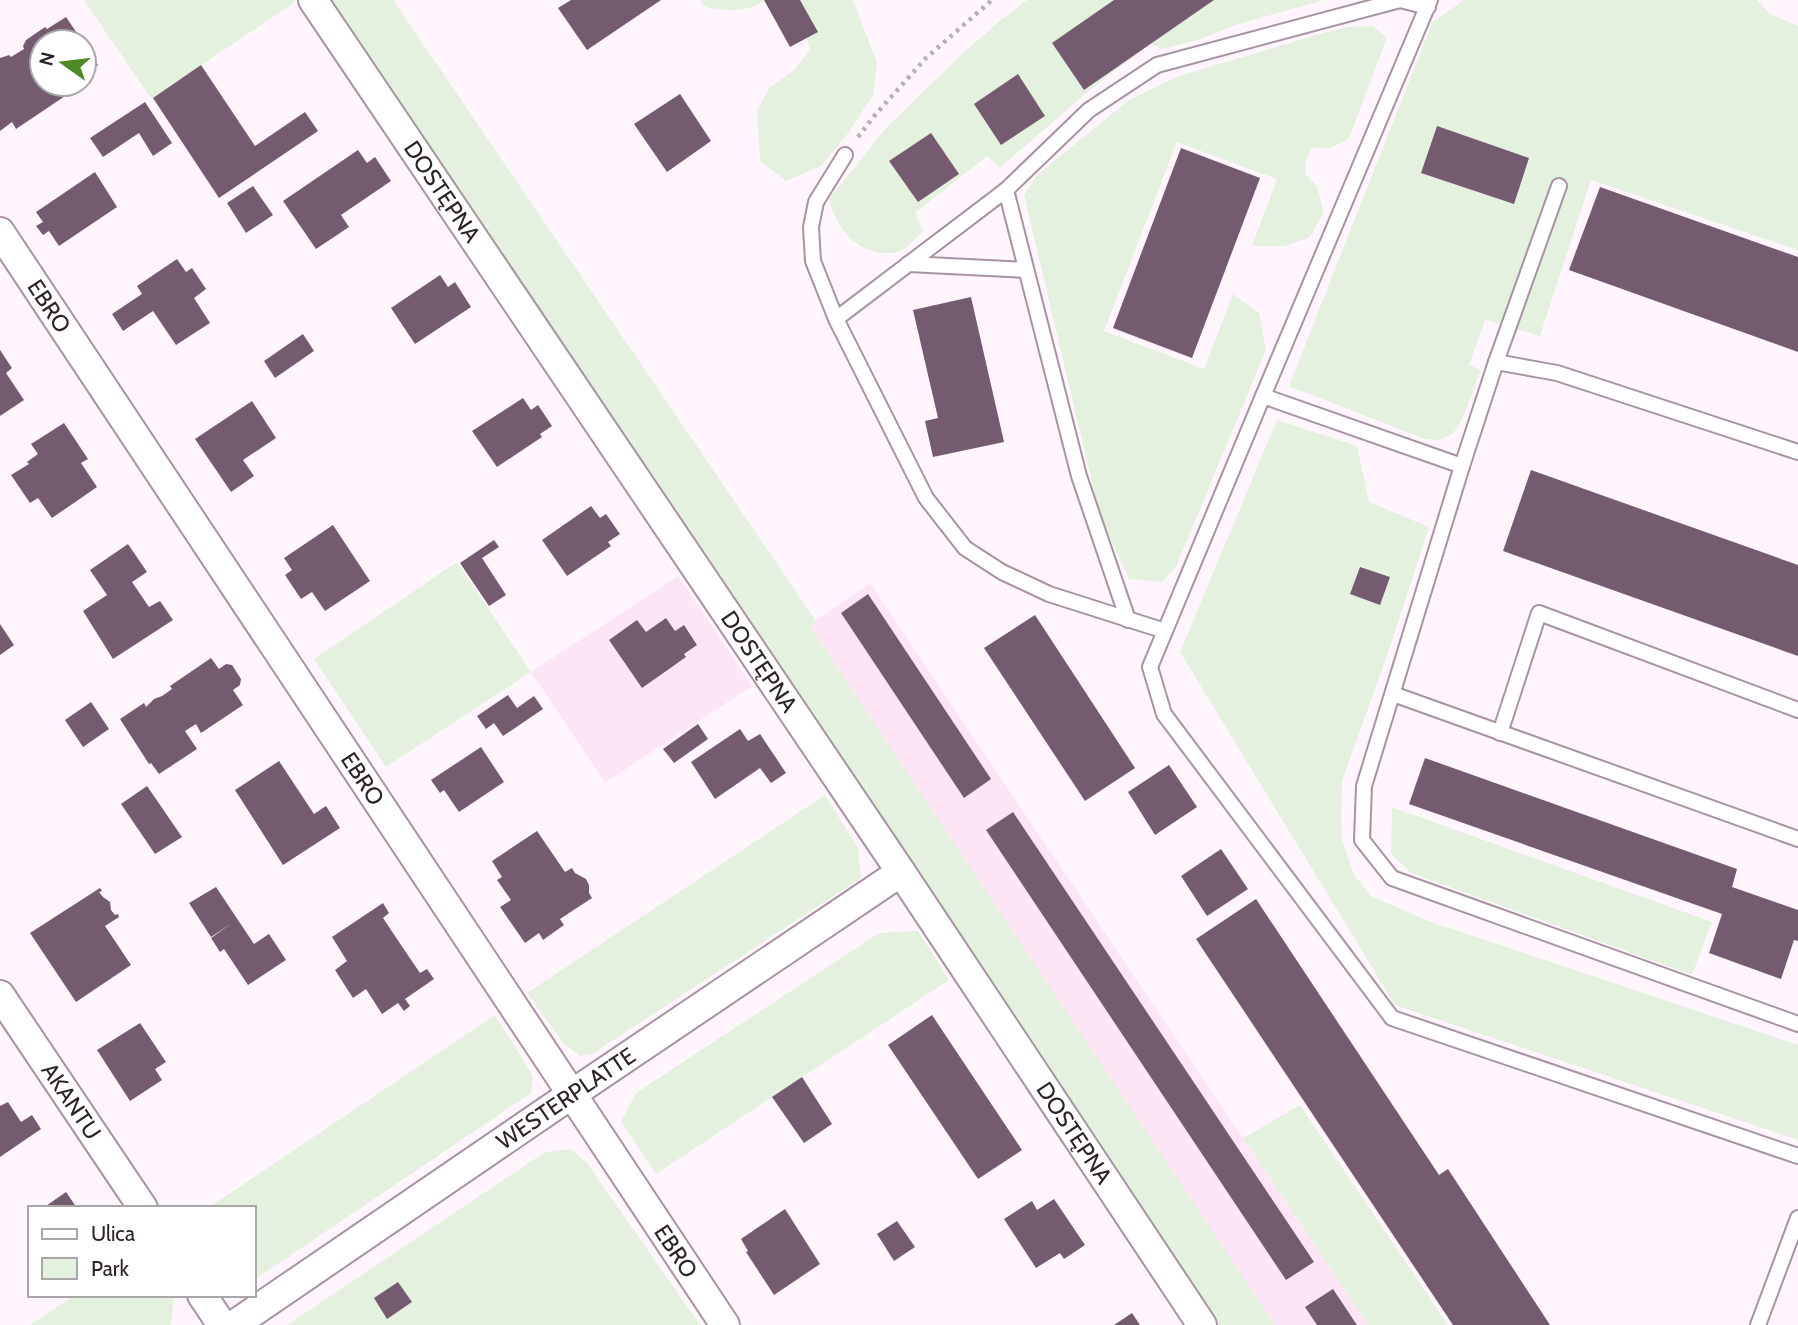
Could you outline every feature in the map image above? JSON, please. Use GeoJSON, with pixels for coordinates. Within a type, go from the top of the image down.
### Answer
{"type":"FeatureCollection","features":[{"type":"Feature","properties":{"kind":"street","name":"DOSTĘPNA"},"geometry":{"type":"LineString","coordinates":[[313,0],[1202,1325]]}},
{"type":"Feature","properties":{"kind":"street","name":"EBRO"},"geometry":{"type":"LineString","coordinates":[[0,232],[725,1325]]}},
{"type":"Feature","properties":{"kind":"street","name":"WESTERPLATTE"},"geometry":{"type":"LineString","coordinates":[[234,1325],[901,873]]}},
{"type":"Feature","properties":{"kind":"street","name":"AKANTU"},"geometry":{"type":"LineString","coordinates":[[0,995],[142,1206]]}},
{"type":"Feature","properties":{"kind":"street"},"geometry":{"type":"LineString","coordinates":[[203,1297],[222,1325]]}},
{"type":"Feature","properties":{"kind":"lane"},"geometry":{"type":"LineString","coordinates":[[836,319],[1006,190],[1089,110],[1157,65],[1400,0],[1429,4],[1150,667],[1164,713],[1392,1018],[1798,1156]]}},
{"type":"Feature","properties":{"kind":"lane"},"geometry":{"type":"LineString","coordinates":[[845,155],[816,202],[811,227],[813,261],[836,319],[926,498],[965,548],[1002,572],[1049,594],[1165,632]]}},
{"type":"Feature","properties":{"kind":"lane"},"geometry":{"type":"LineString","coordinates":[[1559,186],[1462,466],[1364,786],[1362,841],[1392,877],[1798,1024]]}},
{"type":"Feature","properties":{"kind":"lane"},"geometry":{"type":"LineString","coordinates":[[1006,190],[1079,476],[1128,620]]}},
{"type":"Feature","properties":{"kind":"lane"},"geometry":{"type":"LineString","coordinates":[[908,264],[1026,270]]}},
{"type":"Feature","properties":{"kind":"lane"},"geometry":{"type":"LineString","coordinates":[[1496,362],[1557,373],[1798,452]]}},
{"type":"Feature","properties":{"kind":"lane"},"geometry":{"type":"LineString","coordinates":[[1263,396],[1462,466]]}},
{"type":"Feature","properties":{"kind":"lane"},"geometry":{"type":"LineString","coordinates":[[1500,733],[1539,613],[1798,710]]}},
{"type":"Feature","properties":{"kind":"lane"},"geometry":{"type":"LineString","coordinates":[[1393,694],[1798,839]]}},
{"type":"Feature","properties":{"kind":"lane"},"geometry":{"type":"LineString","coordinates":[[1758,1325],[1798,1219]]}},
{"type":"Feature","properties":{"kind":"path"},"geometry":{"type":"LineString","coordinates":[[845,155],[875,115],[926,58],[992,0]]}},
{"type":"Feature","properties":{"kind":"shaded area"},"geometry":{"type":"Polygon","coordinates":[[[678,576],[752,686],[605,783],[531,672],[678,576]]]}},
{"type":"Feature","properties":{"kind":"shaded area"},"geometry":{"type":"Polygon","coordinates":[[[870,583],[1368,1325],[1275,1325],[809,625],[870,583]]]}},
{"type":"Feature","properties":{"kind":"green space"},"geometry":{"type":"Polygon","coordinates":[[[84,0],[294,0],[295,2],[153,98],[84,0]]]}},
{"type":"Feature","properties":{"kind":"green space"},"geometry":{"type":"Polygon","coordinates":[[[332,0],[393,0],[816,621],[810,626],[1275,1325],[1218,1325],[332,0]]]}},
{"type":"Feature","properties":{"kind":"green space"},"geometry":{"type":"Polygon","coordinates":[[[700,0],[765,0],[750,8],[722,10],[705,7],[700,0]]]}},
{"type":"Feature","properties":{"kind":"green space"},"geometry":{"type":"Polygon","coordinates":[[[793,0],[853,0],[877,63],[873,95],[849,132],[821,166],[786,181],[760,161],[757,111],[769,88],[793,71],[810,50],[793,0]]]}},
{"type":"Feature","properties":{"kind":"green space"},"geometry":{"type":"Polygon","coordinates":[[[1027,0],[1324,0],[1236,25],[1198,40],[1162,49],[1150,44],[1086,93],[1000,168],[987,156],[915,213],[923,231],[904,249],[893,253],[875,252],[856,243],[836,219],[829,199],[887,127],[959,57],[1027,0]]]}},
{"type":"Feature","properties":{"kind":"green space"},"geometry":{"type":"Polygon","coordinates":[[[1464,0],[1757,0],[1770,14],[1798,26],[1798,250],[1591,180],[1540,336],[1485,320],[1469,365],[1481,370],[1464,415],[1453,434],[1439,440],[1425,439],[1289,386],[1432,23],[1464,0]]]}},
{"type":"Feature","properties":{"kind":"green space"},"geometry":{"type":"Polygon","coordinates":[[[1373,26],[1387,38],[1349,138],[1331,148],[1311,148],[1305,162],[1306,175],[1317,186],[1324,212],[1310,237],[1285,246],[1252,246],[1277,179],[1177,142],[1104,331],[1204,369],[1233,294],[1259,313],[1266,350],[1176,567],[1162,582],[1129,579],[1100,516],[1024,195],[1037,175],[1129,100],[1179,76],[1323,33],[1348,27],[1373,26]]]}},
{"type":"Feature","properties":{"kind":"green space"},"geometry":{"type":"Polygon","coordinates":[[[1277,420],[1357,446],[1369,502],[1429,527],[1342,781],[1341,837],[1354,875],[1371,896],[1426,920],[1798,1045],[1798,1140],[1395,1005],[1180,652],[1277,420]]]}},
{"type":"Feature","properties":{"kind":"green space"},"geometry":{"type":"Polygon","coordinates":[[[457,562],[531,672],[386,767],[314,659],[457,562]]]}},
{"type":"Feature","properties":{"kind":"green space"},"geometry":{"type":"Polygon","coordinates":[[[825,795],[858,848],[861,878],[592,1054],[580,1056],[564,1044],[527,993],[825,795]]]}},
{"type":"Feature","properties":{"kind":"green space"},"geometry":{"type":"Polygon","coordinates":[[[1392,807],[1712,922],[1692,975],[1411,873],[1391,854],[1392,807]]]}},
{"type":"Feature","properties":{"kind":"green space"},"geometry":{"type":"Polygon","coordinates":[[[918,931],[949,980],[656,1174],[621,1122],[636,1093],[879,933],[918,931]]]}},
{"type":"Feature","properties":{"kind":"green space"},"geometry":{"type":"Polygon","coordinates":[[[495,1015],[533,1076],[531,1093],[256,1279],[256,1206],[211,1206],[495,1015]]]}},
{"type":"Feature","properties":{"kind":"green space"},"geometry":{"type":"Polygon","coordinates":[[[1300,1105],[1448,1325],[1368,1325],[1243,1138],[1300,1105]]]}},
{"type":"Feature","properties":{"kind":"green space"},"geometry":{"type":"Polygon","coordinates":[[[571,1149],[587,1163],[700,1325],[287,1325],[545,1152],[571,1149]]]}},
{"type":"Feature","properties":{"kind":"green space"},"geometry":{"type":"Polygon","coordinates":[[[72,1297],[174,1297],[171,1325],[30,1325],[72,1297]]]}},
{"type":"Feature","properties":{"kind":"building"},"geometry":{"type":"Polygon","coordinates":[[[571,0],[661,0],[587,50],[558,8],[571,0]]]}},
{"type":"Feature","properties":{"kind":"building"},"geometry":{"type":"Polygon","coordinates":[[[764,0],[800,0],[818,32],[790,47],[764,0]]]}},
{"type":"Feature","properties":{"kind":"building"},"geometry":{"type":"Polygon","coordinates":[[[1114,0],[1214,0],[1084,90],[1052,43],[1114,0]]]}},
{"type":"Feature","properties":{"kind":"building"},"geometry":{"type":"Polygon","coordinates":[[[66,17],[73,28],[49,28],[66,17]]]}},
{"type":"Feature","properties":{"kind":"building"},"geometry":{"type":"Polygon","coordinates":[[[28,39],[28,98],[62,98],[16,129],[12,122],[0,131],[0,58],[9,55],[11,57],[24,49],[28,39]]]}},
{"type":"Feature","properties":{"kind":"building"},"geometry":{"type":"Polygon","coordinates":[[[201,65],[255,146],[305,112],[318,131],[219,198],[153,98],[201,65]]]}},
{"type":"Feature","properties":{"kind":"building"},"geometry":{"type":"Polygon","coordinates":[[[1018,74],[1045,116],[1001,145],[974,104],[1018,74]]]}},
{"type":"Feature","properties":{"kind":"building"},"geometry":{"type":"Polygon","coordinates":[[[680,94],[711,141],[667,172],[634,124],[680,94]]]}},
{"type":"Feature","properties":{"kind":"building"},"geometry":{"type":"Polygon","coordinates":[[[145,102],[172,143],[153,156],[139,133],[103,157],[90,138],[145,102]]]}},
{"type":"Feature","properties":{"kind":"building"},"geometry":{"type":"Polygon","coordinates":[[[1437,126],[1529,158],[1514,204],[1421,173],[1437,126]]]}},
{"type":"Feature","properties":{"kind":"building"},"geometry":{"type":"Polygon","coordinates":[[[931,133],[959,174],[918,202],[889,161],[931,133]]]}},
{"type":"Feature","properties":{"kind":"building"},"geometry":{"type":"Polygon","coordinates":[[[1181,148],[1260,178],[1192,358],[1113,328],[1181,148]]]}},
{"type":"Feature","properties":{"kind":"building"},"geometry":{"type":"Polygon","coordinates":[[[358,150],[367,163],[375,157],[391,181],[341,215],[349,227],[316,249],[283,201],[358,150]]]}},
{"type":"Feature","properties":{"kind":"building"},"geometry":{"type":"Polygon","coordinates":[[[95,172],[117,207],[59,246],[49,231],[43,235],[36,226],[43,222],[36,212],[95,172]]]}},
{"type":"Feature","properties":{"kind":"building"},"geometry":{"type":"Polygon","coordinates":[[[253,186],[273,215],[246,233],[227,203],[253,186]]]}},
{"type":"Feature","properties":{"kind":"building"},"geometry":{"type":"Polygon","coordinates":[[[1600,187],[1798,257],[1798,352],[1569,270],[1600,187]]]}},
{"type":"Feature","properties":{"kind":"building"},"geometry":{"type":"Polygon","coordinates":[[[177,259],[186,272],[192,268],[206,289],[194,298],[210,323],[176,345],[153,311],[123,331],[112,314],[142,294],[137,286],[177,259]]]}},
{"type":"Feature","properties":{"kind":"building"},"geometry":{"type":"Polygon","coordinates":[[[440,275],[448,287],[455,282],[471,307],[415,344],[391,308],[440,275]]]}},
{"type":"Feature","properties":{"kind":"building"},"geometry":{"type":"Polygon","coordinates":[[[971,297],[1004,442],[933,457],[925,421],[938,418],[913,310],[971,297]]]}},
{"type":"Feature","properties":{"kind":"building"},"geometry":{"type":"Polygon","coordinates":[[[303,334],[314,351],[275,378],[264,361],[303,334]]]}},
{"type":"Feature","properties":{"kind":"building"},"geometry":{"type":"Polygon","coordinates":[[[0,350],[12,368],[6,373],[24,400],[0,416],[0,350]]]}},
{"type":"Feature","properties":{"kind":"building"},"geometry":{"type":"Polygon","coordinates":[[[523,398],[531,410],[538,405],[552,426],[540,434],[542,437],[497,467],[472,431],[523,398]]]}},
{"type":"Feature","properties":{"kind":"building"},"geometry":{"type":"Polygon","coordinates":[[[252,401],[276,438],[243,460],[254,476],[231,492],[195,439],[252,401]]]}},
{"type":"Feature","properties":{"kind":"building"},"geometry":{"type":"Polygon","coordinates":[[[64,423],[88,459],[81,463],[97,487],[52,518],[38,498],[30,503],[11,475],[29,464],[27,462],[38,454],[31,444],[64,423]]]}},
{"type":"Feature","properties":{"kind":"building"},"geometry":{"type":"Polygon","coordinates":[[[1531,470],[1798,565],[1798,656],[1503,551],[1531,470]]]}},
{"type":"Feature","properties":{"kind":"building"},"geometry":{"type":"Polygon","coordinates":[[[591,506],[600,518],[606,514],[620,534],[608,542],[611,546],[567,576],[542,540],[591,506]]]}},
{"type":"Feature","properties":{"kind":"building"},"geometry":{"type":"Polygon","coordinates":[[[333,525],[370,581],[325,611],[312,592],[301,599],[285,575],[292,570],[284,558],[333,525]]]}},
{"type":"Feature","properties":{"kind":"building"},"geometry":{"type":"Polygon","coordinates":[[[494,540],[499,547],[482,558],[506,595],[489,606],[460,563],[494,540]]]}},
{"type":"Feature","properties":{"kind":"building"},"geometry":{"type":"Polygon","coordinates":[[[128,544],[147,572],[132,582],[149,607],[160,601],[173,620],[113,659],[83,611],[107,595],[90,570],[128,544]]]}},
{"type":"Feature","properties":{"kind":"building"},"geometry":{"type":"Polygon","coordinates":[[[1360,567],[1390,577],[1380,605],[1350,594],[1360,567]]]}},
{"type":"Feature","properties":{"kind":"building"},"geometry":{"type":"Polygon","coordinates":[[[868,594],[991,779],[964,798],[841,613],[868,594]]]}},
{"type":"Feature","properties":{"kind":"building"},"geometry":{"type":"Polygon","coordinates":[[[1035,615],[1135,768],[1085,801],[984,648],[1035,615]]]}},
{"type":"Feature","properties":{"kind":"building"},"geometry":{"type":"Polygon","coordinates":[[[666,618],[675,631],[684,625],[697,645],[684,654],[686,657],[642,688],[609,640],[637,620],[646,632],[666,618]]]}},
{"type":"Feature","properties":{"kind":"building"},"geometry":{"type":"Polygon","coordinates":[[[0,624],[14,645],[0,655],[0,624]]]}},
{"type":"Feature","properties":{"kind":"building"},"geometry":{"type":"Polygon","coordinates":[[[211,658],[219,669],[226,664],[232,665],[241,679],[240,685],[233,690],[243,705],[201,733],[196,724],[185,731],[197,749],[159,774],[151,763],[149,764],[120,719],[144,703],[146,707],[172,689],[170,686],[211,658]]]}},
{"type":"Feature","properties":{"kind":"building"},"geometry":{"type":"Polygon","coordinates":[[[508,695],[517,708],[534,696],[543,709],[503,736],[494,723],[486,729],[477,716],[508,695]]]}},
{"type":"Feature","properties":{"kind":"building"},"geometry":{"type":"Polygon","coordinates":[[[91,702],[109,729],[83,747],[65,720],[91,702]]]}},
{"type":"Feature","properties":{"kind":"building"},"geometry":{"type":"Polygon","coordinates":[[[698,724],[708,739],[674,763],[663,749],[698,724]]]}},
{"type":"Feature","properties":{"kind":"building"},"geometry":{"type":"Polygon","coordinates":[[[740,729],[748,741],[760,734],[786,773],[771,783],[760,768],[715,799],[691,762],[740,729]]]}},
{"type":"Feature","properties":{"kind":"building"},"geometry":{"type":"Polygon","coordinates":[[[481,747],[504,782],[459,812],[444,790],[440,793],[431,780],[481,747]]]}},
{"type":"Feature","properties":{"kind":"building"},"geometry":{"type":"Polygon","coordinates":[[[1425,758],[1737,869],[1732,887],[1798,910],[1798,941],[1794,940],[1781,979],[1709,953],[1722,914],[1409,804],[1425,758]]]}},
{"type":"Feature","properties":{"kind":"building"},"geometry":{"type":"Polygon","coordinates":[[[279,761],[314,814],[326,806],[340,828],[283,865],[235,790],[279,761]]]}},
{"type":"Feature","properties":{"kind":"building"},"geometry":{"type":"Polygon","coordinates":[[[1169,765],[1197,807],[1155,835],[1128,792],[1169,765]]]}},
{"type":"Feature","properties":{"kind":"building"},"geometry":{"type":"Polygon","coordinates":[[[147,786],[182,837],[155,854],[121,804],[147,786]]]}},
{"type":"Feature","properties":{"kind":"building"},"geometry":{"type":"Polygon","coordinates":[[[1013,812],[1314,1262],[1286,1280],[986,830],[1013,812]]]}},
{"type":"Feature","properties":{"kind":"building"},"geometry":{"type":"Polygon","coordinates":[[[537,831],[565,872],[572,868],[586,879],[592,898],[560,919],[564,925],[543,940],[539,933],[525,943],[500,907],[511,900],[497,880],[502,877],[492,861],[537,831]]]}},
{"type":"Feature","properties":{"kind":"building"},"geometry":{"type":"Polygon","coordinates":[[[1221,849],[1248,889],[1207,916],[1181,876],[1221,849]]]}},
{"type":"Feature","properties":{"kind":"building"},"geometry":{"type":"Polygon","coordinates":[[[216,887],[254,944],[269,934],[286,960],[248,985],[224,949],[220,952],[211,938],[232,923],[211,937],[189,903],[216,887]]]}},
{"type":"Feature","properties":{"kind":"building"},"geometry":{"type":"Polygon","coordinates":[[[100,888],[102,891],[99,892],[110,902],[111,910],[119,917],[105,926],[131,965],[76,1002],[30,933],[100,888]]]}},
{"type":"Feature","properties":{"kind":"building"},"geometry":{"type":"Polygon","coordinates":[[[1256,899],[1439,1175],[1448,1169],[1550,1325],[1453,1325],[1196,939],[1256,899]]]}},
{"type":"Feature","properties":{"kind":"building"},"geometry":{"type":"Polygon","coordinates":[[[383,903],[389,913],[383,918],[401,945],[420,973],[427,969],[434,979],[405,999],[410,1006],[404,1011],[398,1003],[382,1014],[366,989],[353,998],[335,970],[347,961],[332,937],[383,903]]]}},
{"type":"Feature","properties":{"kind":"building"},"geometry":{"type":"Polygon","coordinates":[[[932,1015],[1022,1150],[978,1179],[888,1045],[932,1015]]]}},
{"type":"Feature","properties":{"kind":"building"},"geometry":{"type":"Polygon","coordinates":[[[140,1023],[166,1062],[155,1069],[162,1080],[130,1101],[97,1050],[140,1023]]]}},
{"type":"Feature","properties":{"kind":"building"},"geometry":{"type":"Polygon","coordinates":[[[802,1077],[832,1124],[804,1143],[772,1097],[802,1077]]]}},
{"type":"Feature","properties":{"kind":"building"},"geometry":{"type":"Polygon","coordinates":[[[8,1102],[21,1122],[32,1115],[41,1129],[0,1157],[0,1106],[8,1102]]]}},
{"type":"Feature","properties":{"kind":"building"},"geometry":{"type":"Polygon","coordinates":[[[66,1192],[76,1206],[46,1206],[66,1192]]]}},
{"type":"Feature","properties":{"kind":"building"},"geometry":{"type":"Polygon","coordinates":[[[1054,1199],[1085,1245],[1064,1259],[1060,1253],[1036,1268],[1004,1219],[1032,1201],[1037,1210],[1054,1199]]]}},
{"type":"Feature","properties":{"kind":"building"},"geometry":{"type":"Polygon","coordinates":[[[785,1209],[820,1264],[774,1295],[746,1252],[748,1251],[741,1239],[785,1209]]]}},
{"type":"Feature","properties":{"kind":"building"},"geometry":{"type":"Polygon","coordinates":[[[897,1221],[915,1247],[894,1261],[877,1234],[897,1221]]]}},
{"type":"Feature","properties":{"kind":"building"},"geometry":{"type":"Polygon","coordinates":[[[398,1282],[412,1302],[387,1319],[374,1298],[398,1282]]]}},
{"type":"Feature","properties":{"kind":"building"},"geometry":{"type":"Polygon","coordinates":[[[1333,1289],[1357,1325],[1317,1325],[1305,1307],[1333,1289]]]}},
{"type":"Feature","properties":{"kind":"building"},"geometry":{"type":"Polygon","coordinates":[[[1132,1313],[1140,1325],[1114,1325],[1132,1313]]]}}]}
